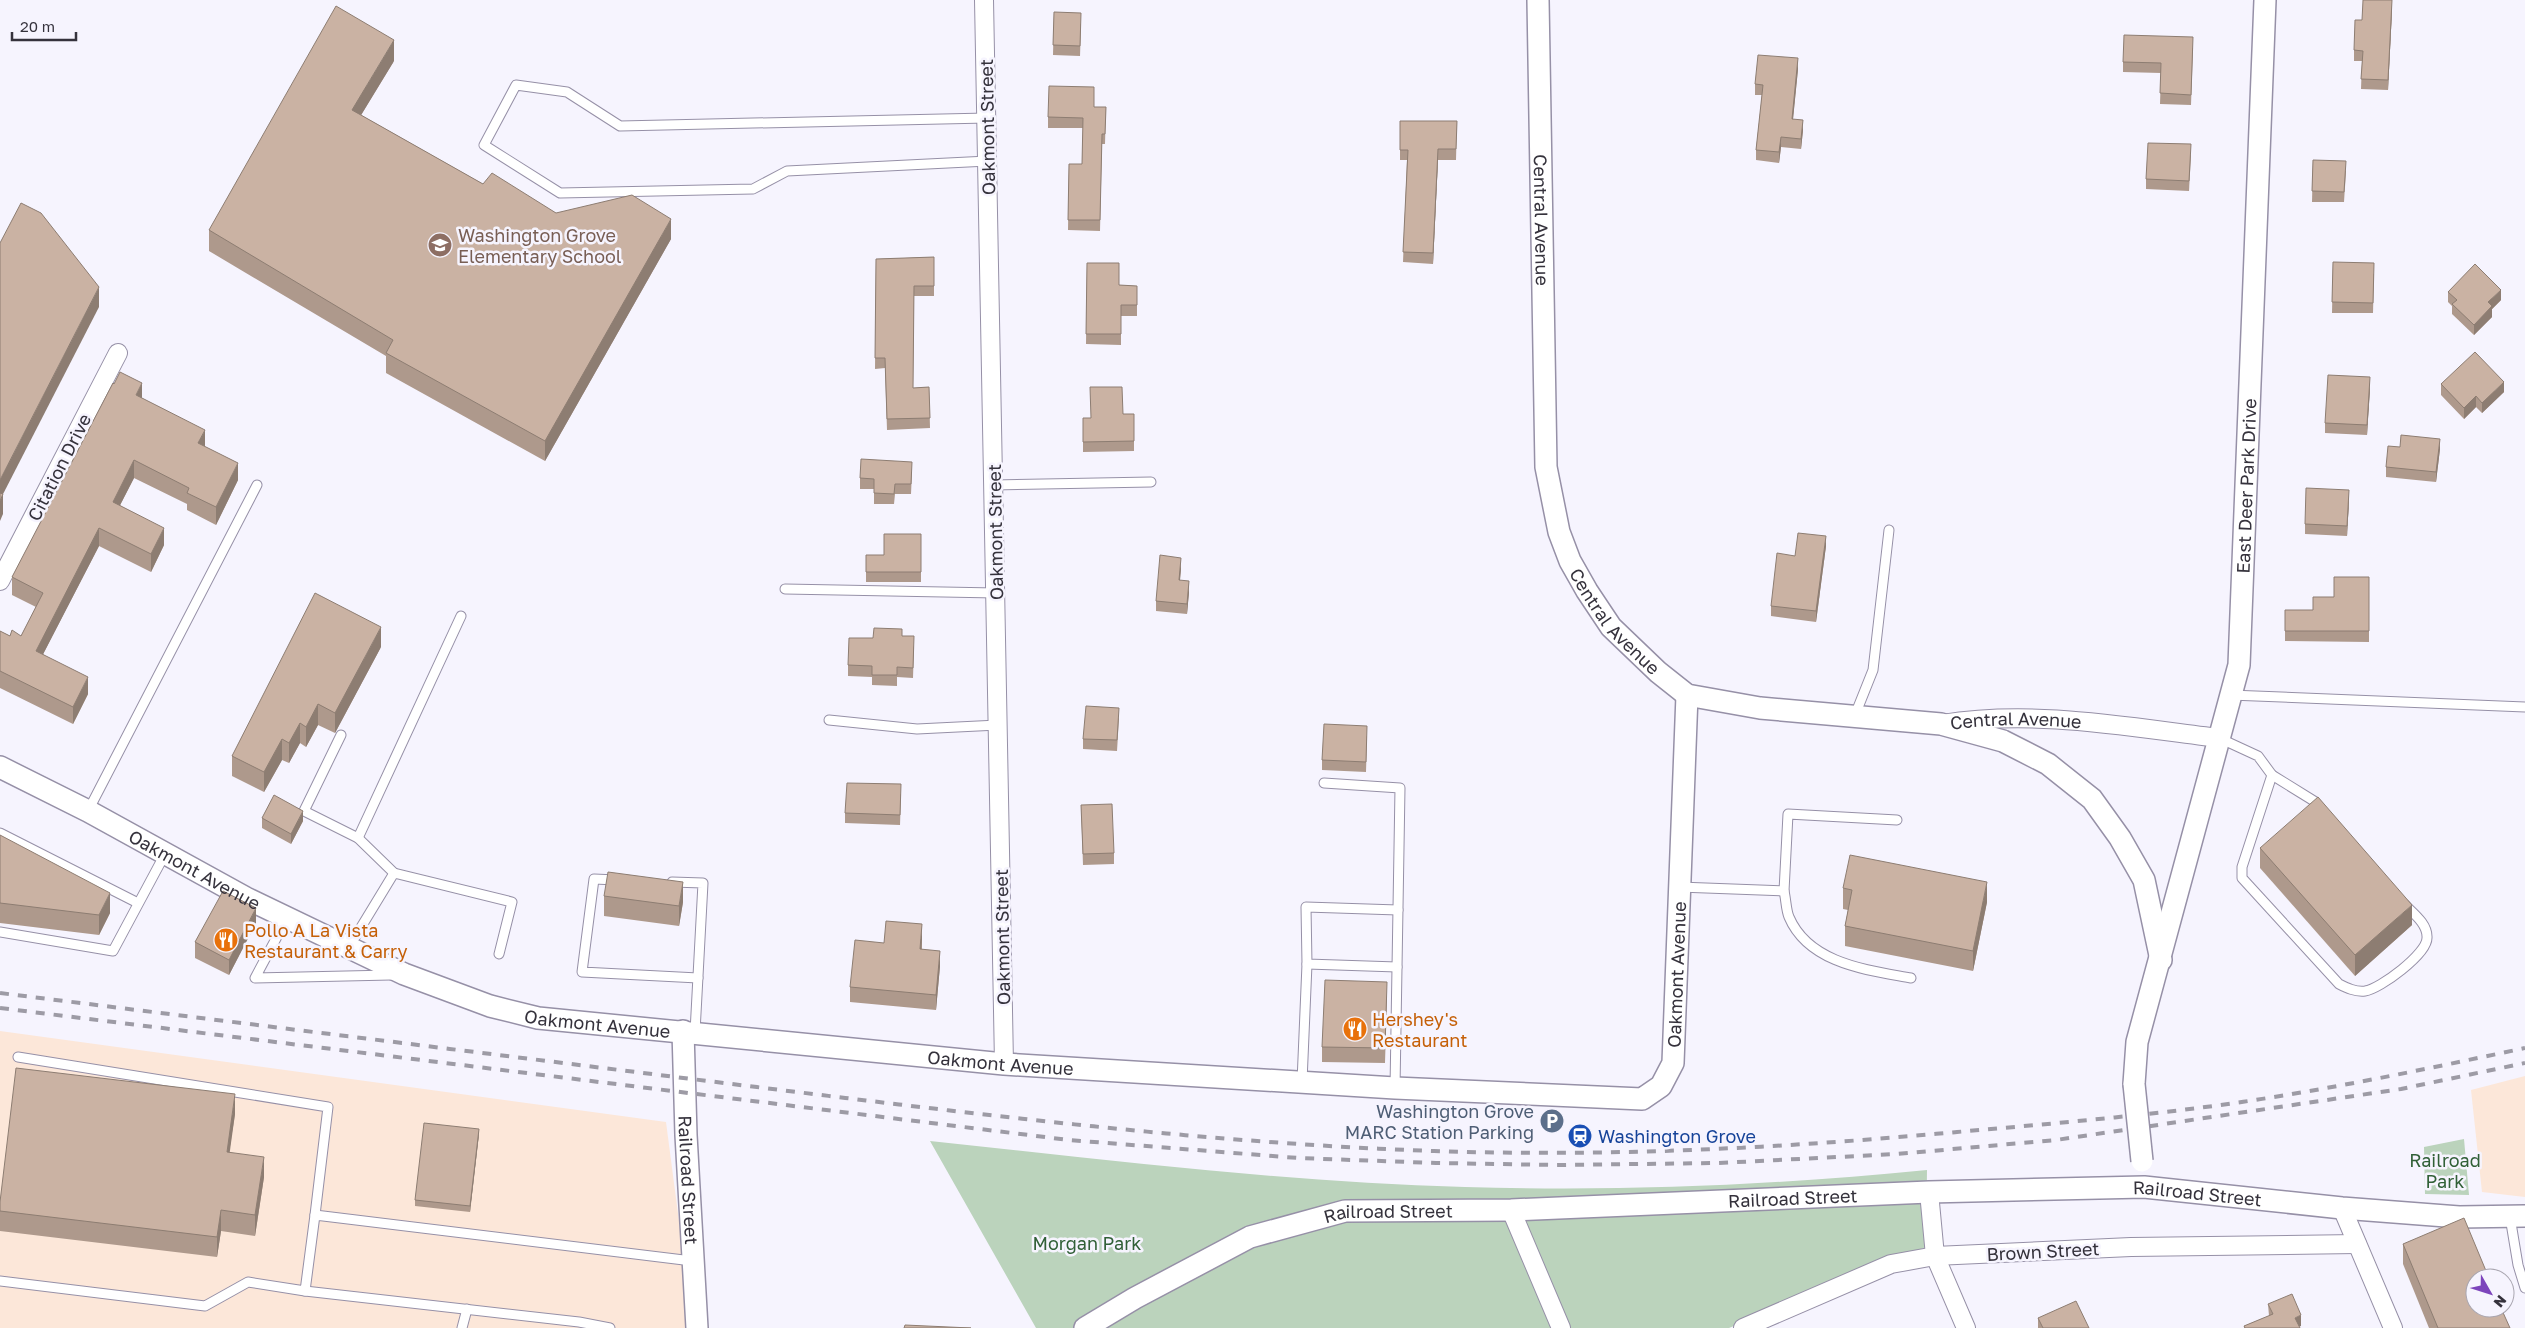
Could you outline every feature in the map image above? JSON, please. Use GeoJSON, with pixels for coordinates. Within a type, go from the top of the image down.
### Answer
{"type":"FeatureCollection","features":[{"type":"Feature","properties":{"kind":"street","name":"Oakmont Street"},"geometry":{"type":"LineString","coordinates":[[984,0],[1004,1064]]}},
{"type":"Feature","properties":{"kind":"street","name":"Central Avenue"},"geometry":{"type":"LineString","coordinates":[[1538,0],[1546,467],[1559,532],[1570,561],[1611,627],[1658,672],[1687,695],[1760,708],[1941,724],[1981,717],[2037,717],[2219,738]]}},
{"type":"Feature","properties":{"kind":"street","name":"East Deer Park Drive"},"geometry":{"type":"LineString","coordinates":[[2144,1188],[2134,1084],[2137,1042],[2239,665],[2265,0]]}},
{"type":"Feature","properties":{"kind":"street","name":"Citation Drive"},"geometry":{"type":"LineString","coordinates":[[0,581],[118,353]]}},
{"type":"Feature","properties":{"kind":"street","name":"Oakmont Avenue"},"geometry":{"type":"LineString","coordinates":[[0,767],[88,811],[287,918],[404,974],[490,1006],[538,1018],[689,1031],[1004,1064],[1395,1088],[1642,1099],[1661,1086],[1673,1063],[1687,695]]}},
{"type":"Feature","properties":{"kind":"street","name":"East Deer Park Drive"},"geometry":{"type":"LineString","coordinates":[[1941,724],[2003,741],[2048,764],[2092,799],[2120,838],[2144,880],[2160,960]]}},
{"type":"Feature","properties":{"kind":"street","name":"Railroad Street"},"geometry":{"type":"LineString","coordinates":[[689,1031],[692,1261],[697,1328]]}},
{"type":"Feature","properties":{"kind":"street","name":"Railroad Street"},"geometry":{"type":"LineString","coordinates":[[1085,1328],[1135,1298],[1250,1238],[1345,1211],[1511,1210],[1929,1192],[2144,1188],[2342,1208],[2459,1217],[2517,1216]]}},
{"type":"Feature","properties":{"kind":"street"},"geometry":{"type":"LineString","coordinates":[[1929,1192],[1935,1256],[1966,1328]]}},
{"type":"Feature","properties":{"kind":"street"},"geometry":{"type":"LineString","coordinates":[[2342,1208],[2393,1328]]}},
{"type":"Feature","properties":{"kind":"street"},"geometry":{"type":"LineString","coordinates":[[1511,1210],[1562,1328]]}},
{"type":"Feature","properties":{"kind":"street","name":"Brown Street"},"geometry":{"type":"LineString","coordinates":[[1743,1328],[1891,1264],[1935,1256],[2131,1247],[2357,1244]]}},
{"type":"Feature","properties":{"kind":"lane"},"geometry":{"type":"LineString","coordinates":[[987,118],[620,126],[567,92],[516,85],[484,145],[560,193],[754,188],[787,171],[988,161]]}},
{"type":"Feature","properties":{"kind":"lane"},"geometry":{"type":"LineString","coordinates":[[993,485],[1151,482]]}},
{"type":"Feature","properties":{"kind":"lane"},"geometry":{"type":"LineString","coordinates":[[88,811],[257,485]]}},
{"type":"Feature","properties":{"kind":"lane"},"geometry":{"type":"LineString","coordinates":[[1854,715],[1873,670],[1889,530]]}},
{"type":"Feature","properties":{"kind":"lane"},"geometry":{"type":"LineString","coordinates":[[785,589],[996,593]]}},
{"type":"Feature","properties":{"kind":"lane"},"geometry":{"type":"LineString","coordinates":[[358,838],[461,616]]}},
{"type":"Feature","properties":{"kind":"lane"},"geometry":{"type":"LineString","coordinates":[[2230,695],[2524,709]]}},
{"type":"Feature","properties":{"kind":"lane"},"geometry":{"type":"LineString","coordinates":[[829,720],[917,729],[998,725]]}},
{"type":"Feature","properties":{"kind":"lane"},"geometry":{"type":"LineString","coordinates":[[341,735],[304,811],[358,838],[394,873],[512,902],[499,954]]}},
{"type":"Feature","properties":{"kind":"lane"},"geometry":{"type":"LineString","coordinates":[[2219,738],[2258,756],[2272,774],[2314,801],[2327,816]]}},
{"type":"Feature","properties":{"kind":"lane"},"geometry":{"type":"LineString","coordinates":[[2272,774],[2242,867],[2242,878],[2339,984],[2351,990],[2363,991],[2374,988],[2388,981],[2423,949],[2428,940],[2426,928],[2398,896]]}},
{"type":"Feature","properties":{"kind":"lane"},"geometry":{"type":"LineString","coordinates":[[1324,784],[1400,788],[1395,1088]]}},
{"type":"Feature","properties":{"kind":"lane"},"geometry":{"type":"LineString","coordinates":[[1897,820],[1788,814],[1784,891],[1789,917],[1804,938],[1821,952],[1850,966],[1911,978]]}},
{"type":"Feature","properties":{"kind":"lane"},"geometry":{"type":"LineString","coordinates":[[0,833],[138,903]]}},
{"type":"Feature","properties":{"kind":"lane"},"geometry":{"type":"LineString","coordinates":[[0,932],[113,951],[165,854]]}},
{"type":"Feature","properties":{"kind":"lane"},"geometry":{"type":"LineString","coordinates":[[349,947],[394,873]]}},
{"type":"Feature","properties":{"kind":"lane"},"geometry":{"type":"LineString","coordinates":[[624,880],[594,879],[582,972],[698,978]]}},
{"type":"Feature","properties":{"kind":"lane"},"geometry":{"type":"LineString","coordinates":[[663,882],[703,883],[698,978],[689,1031]]}},
{"type":"Feature","properties":{"kind":"lane"},"geometry":{"type":"LineString","coordinates":[[1679,887],[1784,891]]}},
{"type":"Feature","properties":{"kind":"lane"},"geometry":{"type":"LineString","coordinates":[[1302,1082],[1307,964],[1306,907],[1398,910]]}},
{"type":"Feature","properties":{"kind":"lane"},"geometry":{"type":"LineString","coordinates":[[287,918],[255,978],[404,974]]}},
{"type":"Feature","properties":{"kind":"lane"},"geometry":{"type":"LineString","coordinates":[[1307,964],[1398,967]]}},
{"type":"Feature","properties":{"kind":"lane"},"geometry":{"type":"LineString","coordinates":[[18,1057],[328,1107],[305,1291]]}},
{"type":"Feature","properties":{"kind":"lane"},"geometry":{"type":"LineString","coordinates":[[315,1215],[692,1261]]}},
{"type":"Feature","properties":{"kind":"lane"},"geometry":{"type":"LineString","coordinates":[[2517,1216],[2525,1288]]}},
{"type":"Feature","properties":{"kind":"lane"},"geometry":{"type":"LineString","coordinates":[[0,1281],[205,1306],[248,1282],[305,1291],[467,1309],[610,1328]]}},
{"type":"Feature","properties":{"kind":"lane"},"geometry":{"type":"LineString","coordinates":[[462,1328],[467,1309]]}},
{"type":"Feature","properties":{"kind":"shaded area"},"geometry":{"type":"Polygon","coordinates":[[[0,1031],[666,1122],[693,1328],[0,1328],[0,1031]]]}},
{"type":"Feature","properties":{"kind":"shaded area"},"geometry":{"type":"Polygon","coordinates":[[[2525,1076],[2525,1197],[2482,1192],[2471,1090],[2525,1076]]]}},
{"type":"Feature","properties":{"kind":"green space","name":"Railroad Park"},"geometry":{"type":"Polygon","coordinates":[[[2464,1139],[2469,1195],[2425,1194],[2424,1147],[2464,1139]]]}},
{"type":"Feature","properties":{"kind":"green space","name":"Morgan Park"},"geometry":{"type":"Polygon","coordinates":[[[930,1141],[1130,1163],[1264,1175],[1465,1187],[1581,1189],[1696,1186],[1812,1180],[1927,1170],[1926,1247],[1729,1328],[1036,1328],[930,1141]]]}},
{"type":"Feature","properties":{"kind":"building"},"geometry":{"type":"Polygon","coordinates":[[[2363,0],[2392,0],[2388,80],[2361,79],[2363,51],[2354,50],[2355,20],[2362,20],[2363,0]]]}},
{"type":"Feature","properties":{"kind":"building","name":"Washington Grove Elementary School"},"geometry":{"type":"Polygon","coordinates":[[[336,6],[394,40],[352,110],[483,184],[492,173],[556,213],[632,195],[671,219],[545,441],[386,353],[393,340],[209,230],[336,6]]]}},
{"type":"Feature","properties":{"kind":"building"},"geometry":{"type":"Polygon","coordinates":[[[1054,12],[1081,13],[1080,46],[1053,45],[1054,12]]]}},
{"type":"Feature","properties":{"kind":"building"},"geometry":{"type":"Polygon","coordinates":[[[2124,35],[2193,37],[2191,95],[2160,93],[2161,63],[2123,62],[2124,35]]]}},
{"type":"Feature","properties":{"kind":"building"},"geometry":{"type":"Polygon","coordinates":[[[1758,55],[1798,58],[1792,119],[1803,120],[1801,139],[1781,137],[1779,152],[1756,150],[1763,85],[1755,84],[1758,55]]]}},
{"type":"Feature","properties":{"kind":"building"},"geometry":{"type":"Polygon","coordinates":[[[1049,86],[1094,87],[1094,107],[1106,107],[1105,134],[1102,134],[1100,220],[1068,220],[1069,164],[1082,164],[1083,118],[1048,117],[1049,86]]]}},
{"type":"Feature","properties":{"kind":"building"},"geometry":{"type":"Polygon","coordinates":[[[1400,121],[1457,121],[1456,149],[1438,149],[1433,253],[1403,252],[1408,150],[1400,150],[1400,121]]]}},
{"type":"Feature","properties":{"kind":"building"},"geometry":{"type":"Polygon","coordinates":[[[2148,143],[2191,144],[2189,181],[2146,179],[2148,143]]]}},
{"type":"Feature","properties":{"kind":"building"},"geometry":{"type":"Polygon","coordinates":[[[2313,160],[2346,161],[2344,192],[2312,191],[2313,160]]]}},
{"type":"Feature","properties":{"kind":"building"},"geometry":{"type":"Polygon","coordinates":[[[21,203],[41,213],[99,287],[0,480],[0,243],[21,203]]]}},
{"type":"Feature","properties":{"kind":"building"},"geometry":{"type":"Polygon","coordinates":[[[934,257],[934,286],[914,286],[913,388],[929,387],[930,418],[887,419],[885,358],[875,358],[876,259],[934,257]]]}},
{"type":"Feature","properties":{"kind":"building"},"geometry":{"type":"Polygon","coordinates":[[[2333,262],[2374,263],[2373,303],[2332,302],[2333,262]]]}},
{"type":"Feature","properties":{"kind":"building"},"geometry":{"type":"Polygon","coordinates":[[[1087,263],[1119,263],[1119,285],[1137,286],[1137,305],[1121,305],[1121,334],[1086,334],[1087,263]]]}},
{"type":"Feature","properties":{"kind":"building"},"geometry":{"type":"Polygon","coordinates":[[[2475,264],[2501,290],[2488,302],[2492,306],[2474,325],[2452,304],[2457,300],[2448,292],[2475,264]]]}},
{"type":"Feature","properties":{"kind":"building"},"geometry":{"type":"Polygon","coordinates":[[[2475,352],[2504,382],[2482,403],[2476,396],[2464,408],[2441,384],[2475,352]]]}},
{"type":"Feature","properties":{"kind":"building"},"geometry":{"type":"Polygon","coordinates":[[[120,372],[142,383],[136,395],[205,430],[198,443],[238,463],[216,507],[187,493],[189,488],[134,460],[113,502],[164,528],[151,554],[99,528],[36,651],[88,677],[73,707],[0,671],[0,631],[10,636],[12,630],[21,636],[43,593],[12,577],[120,372]]]}},
{"type":"Feature","properties":{"kind":"building"},"geometry":{"type":"Polygon","coordinates":[[[2328,375],[2370,377],[2367,425],[2325,423],[2328,375]]]}},
{"type":"Feature","properties":{"kind":"building"},"geometry":{"type":"Polygon","coordinates":[[[1090,387],[1122,387],[1123,414],[1134,414],[1134,441],[1083,442],[1083,418],[1091,418],[1090,387]]]}},
{"type":"Feature","properties":{"kind":"building"},"geometry":{"type":"Polygon","coordinates":[[[2401,435],[2440,439],[2436,472],[2386,467],[2388,446],[2400,447],[2401,435]]]}},
{"type":"Feature","properties":{"kind":"building"},"geometry":{"type":"Polygon","coordinates":[[[861,459],[912,462],[911,484],[895,484],[894,494],[874,493],[874,479],[860,478],[861,459]]]}},
{"type":"Feature","properties":{"kind":"building"},"geometry":{"type":"Polygon","coordinates":[[[2306,488],[2349,490],[2347,526],[2305,524],[2306,488]]]}},
{"type":"Feature","properties":{"kind":"building"},"geometry":{"type":"Polygon","coordinates":[[[1798,533],[1826,536],[1816,611],[1771,606],[1777,553],[1795,556],[1798,533]]]}},
{"type":"Feature","properties":{"kind":"building"},"geometry":{"type":"Polygon","coordinates":[[[884,534],[921,534],[921,572],[866,572],[866,555],[884,555],[884,534]]]}},
{"type":"Feature","properties":{"kind":"building"},"geometry":{"type":"Polygon","coordinates":[[[1160,555],[1181,558],[1179,580],[1189,581],[1187,604],[1156,601],[1160,555]]]}},
{"type":"Feature","properties":{"kind":"building"},"geometry":{"type":"Polygon","coordinates":[[[2334,577],[2369,577],[2369,631],[2285,631],[2285,610],[2313,610],[2313,597],[2334,597],[2334,577]]]}},
{"type":"Feature","properties":{"kind":"building"},"geometry":{"type":"Polygon","coordinates":[[[315,593],[381,627],[335,713],[318,704],[306,727],[300,723],[289,743],[282,739],[264,772],[232,756],[315,593]]]}},
{"type":"Feature","properties":{"kind":"building"},"geometry":{"type":"Polygon","coordinates":[[[874,628],[902,629],[902,636],[914,636],[913,668],[897,667],[897,675],[872,675],[872,666],[848,665],[849,638],[873,638],[874,628]]]}},
{"type":"Feature","properties":{"kind":"building"},"geometry":{"type":"Polygon","coordinates":[[[1086,706],[1119,708],[1117,740],[1083,739],[1086,706]]]}},
{"type":"Feature","properties":{"kind":"building"},"geometry":{"type":"Polygon","coordinates":[[[1324,724],[1367,726],[1366,762],[1322,760],[1324,724]]]}},
{"type":"Feature","properties":{"kind":"building"},"geometry":{"type":"Polygon","coordinates":[[[847,783],[901,784],[900,815],[845,813],[847,783]]]}},
{"type":"Feature","properties":{"kind":"building"},"geometry":{"type":"Polygon","coordinates":[[[274,795],[303,811],[291,834],[262,818],[274,795]]]}},
{"type":"Feature","properties":{"kind":"building"},"geometry":{"type":"Polygon","coordinates":[[[2318,797],[2412,905],[2355,955],[2260,848],[2318,797]]]}},
{"type":"Feature","properties":{"kind":"building"},"geometry":{"type":"Polygon","coordinates":[[[1112,804],[1114,853],[1083,854],[1081,805],[1112,804]]]}},
{"type":"Feature","properties":{"kind":"building"},"geometry":{"type":"Polygon","coordinates":[[[0,835],[110,893],[99,915],[0,903],[0,835]]]}},
{"type":"Feature","properties":{"kind":"building"},"geometry":{"type":"Polygon","coordinates":[[[1850,855],[1987,882],[1973,951],[1845,926],[1852,890],[1843,888],[1850,855]]]}},
{"type":"Feature","properties":{"kind":"building"},"geometry":{"type":"Polygon","coordinates":[[[608,872],[683,882],[679,906],[604,896],[608,872]]]}},
{"type":"Feature","properties":{"kind":"building","name":"Pollo A La Vista Restaurant & Carry"},"geometry":{"type":"Polygon","coordinates":[[[223,891],[256,908],[229,960],[195,942],[223,891]]]}},
{"type":"Feature","properties":{"kind":"building"},"geometry":{"type":"Polygon","coordinates":[[[886,921],[922,924],[920,949],[940,951],[936,995],[850,987],[855,940],[884,943],[886,921]]]}},
{"type":"Feature","properties":{"kind":"building","name":"Hershey's Restaurant"},"geometry":{"type":"Polygon","coordinates":[[[1325,980],[1387,982],[1385,1048],[1322,1047],[1325,980]]]}},
{"type":"Feature","properties":{"kind":"building"},"geometry":{"type":"Polygon","coordinates":[[[16,1068],[235,1094],[227,1152],[264,1157],[255,1215],[221,1210],[217,1237],[0,1211],[16,1068]]]}},
{"type":"Feature","properties":{"kind":"building"},"geometry":{"type":"Polygon","coordinates":[[[424,1123],[479,1129],[470,1206],[415,1200],[424,1123]]]}},
{"type":"Feature","properties":{"kind":"building"},"geometry":{"type":"Polygon","coordinates":[[[2464,1218],[2485,1268],[2465,1268],[2465,1318],[2506,1318],[2510,1328],[2438,1328],[2403,1244],[2464,1218]]]}},
{"type":"Feature","properties":{"kind":"building"},"geometry":{"type":"Polygon","coordinates":[[[2292,1294],[2301,1315],[2295,1318],[2300,1328],[2245,1328],[2244,1326],[2273,1314],[2268,1304],[2292,1294]]]}},
{"type":"Feature","properties":{"kind":"building"},"geometry":{"type":"Polygon","coordinates":[[[2076,1301],[2089,1328],[2043,1328],[2038,1318],[2076,1301]]]}},
{"type":"Feature","properties":{"kind":"building"},"geometry":{"type":"Polygon","coordinates":[[[905,1325],[971,1328],[904,1328],[905,1325]]]}},
{"type":"Feature","properties":{"kind":"railway"},"geometry":{"type":"LineString","coordinates":[[0,993],[1005,1117],[1262,1141],[1348,1147],[1500,1153],[1631,1152],[1761,1147],[1892,1138],[2108,1118],[2280,1096],[2525,1048]]}},
{"type":"Feature","properties":{"kind":"railway"},"geometry":{"type":"LineString","coordinates":[[0,1008],[1069,1140],[1298,1158],[1436,1163],[1556,1165],[1719,1163],[1897,1154],[2056,1140],[2401,1089],[2525,1063]]}},
{"type":"Feature","properties":{"kind":"place","name":"Washington Grove Elementary School"},"geometry":{"type":"Point","coordinates":[440,245]}},
{"type":"Feature","properties":{"kind":"place","name":"Pollo A La Vista Restaurant & Carry"},"geometry":{"type":"Point","coordinates":[226,940]}},
{"type":"Feature","properties":{"kind":"place","name":"Hershey's Restaurant"},"geometry":{"type":"Point","coordinates":[1355,1029]}},
{"type":"Feature","properties":{"kind":"place","name":"Washington Grove MARC Station Parking"},"geometry":{"type":"Point","coordinates":[1552,1121]}},
{"type":"Feature","properties":{"kind":"place","name":"Washington Grove"},"geometry":{"type":"Point","coordinates":[1580,1136]}}]}
